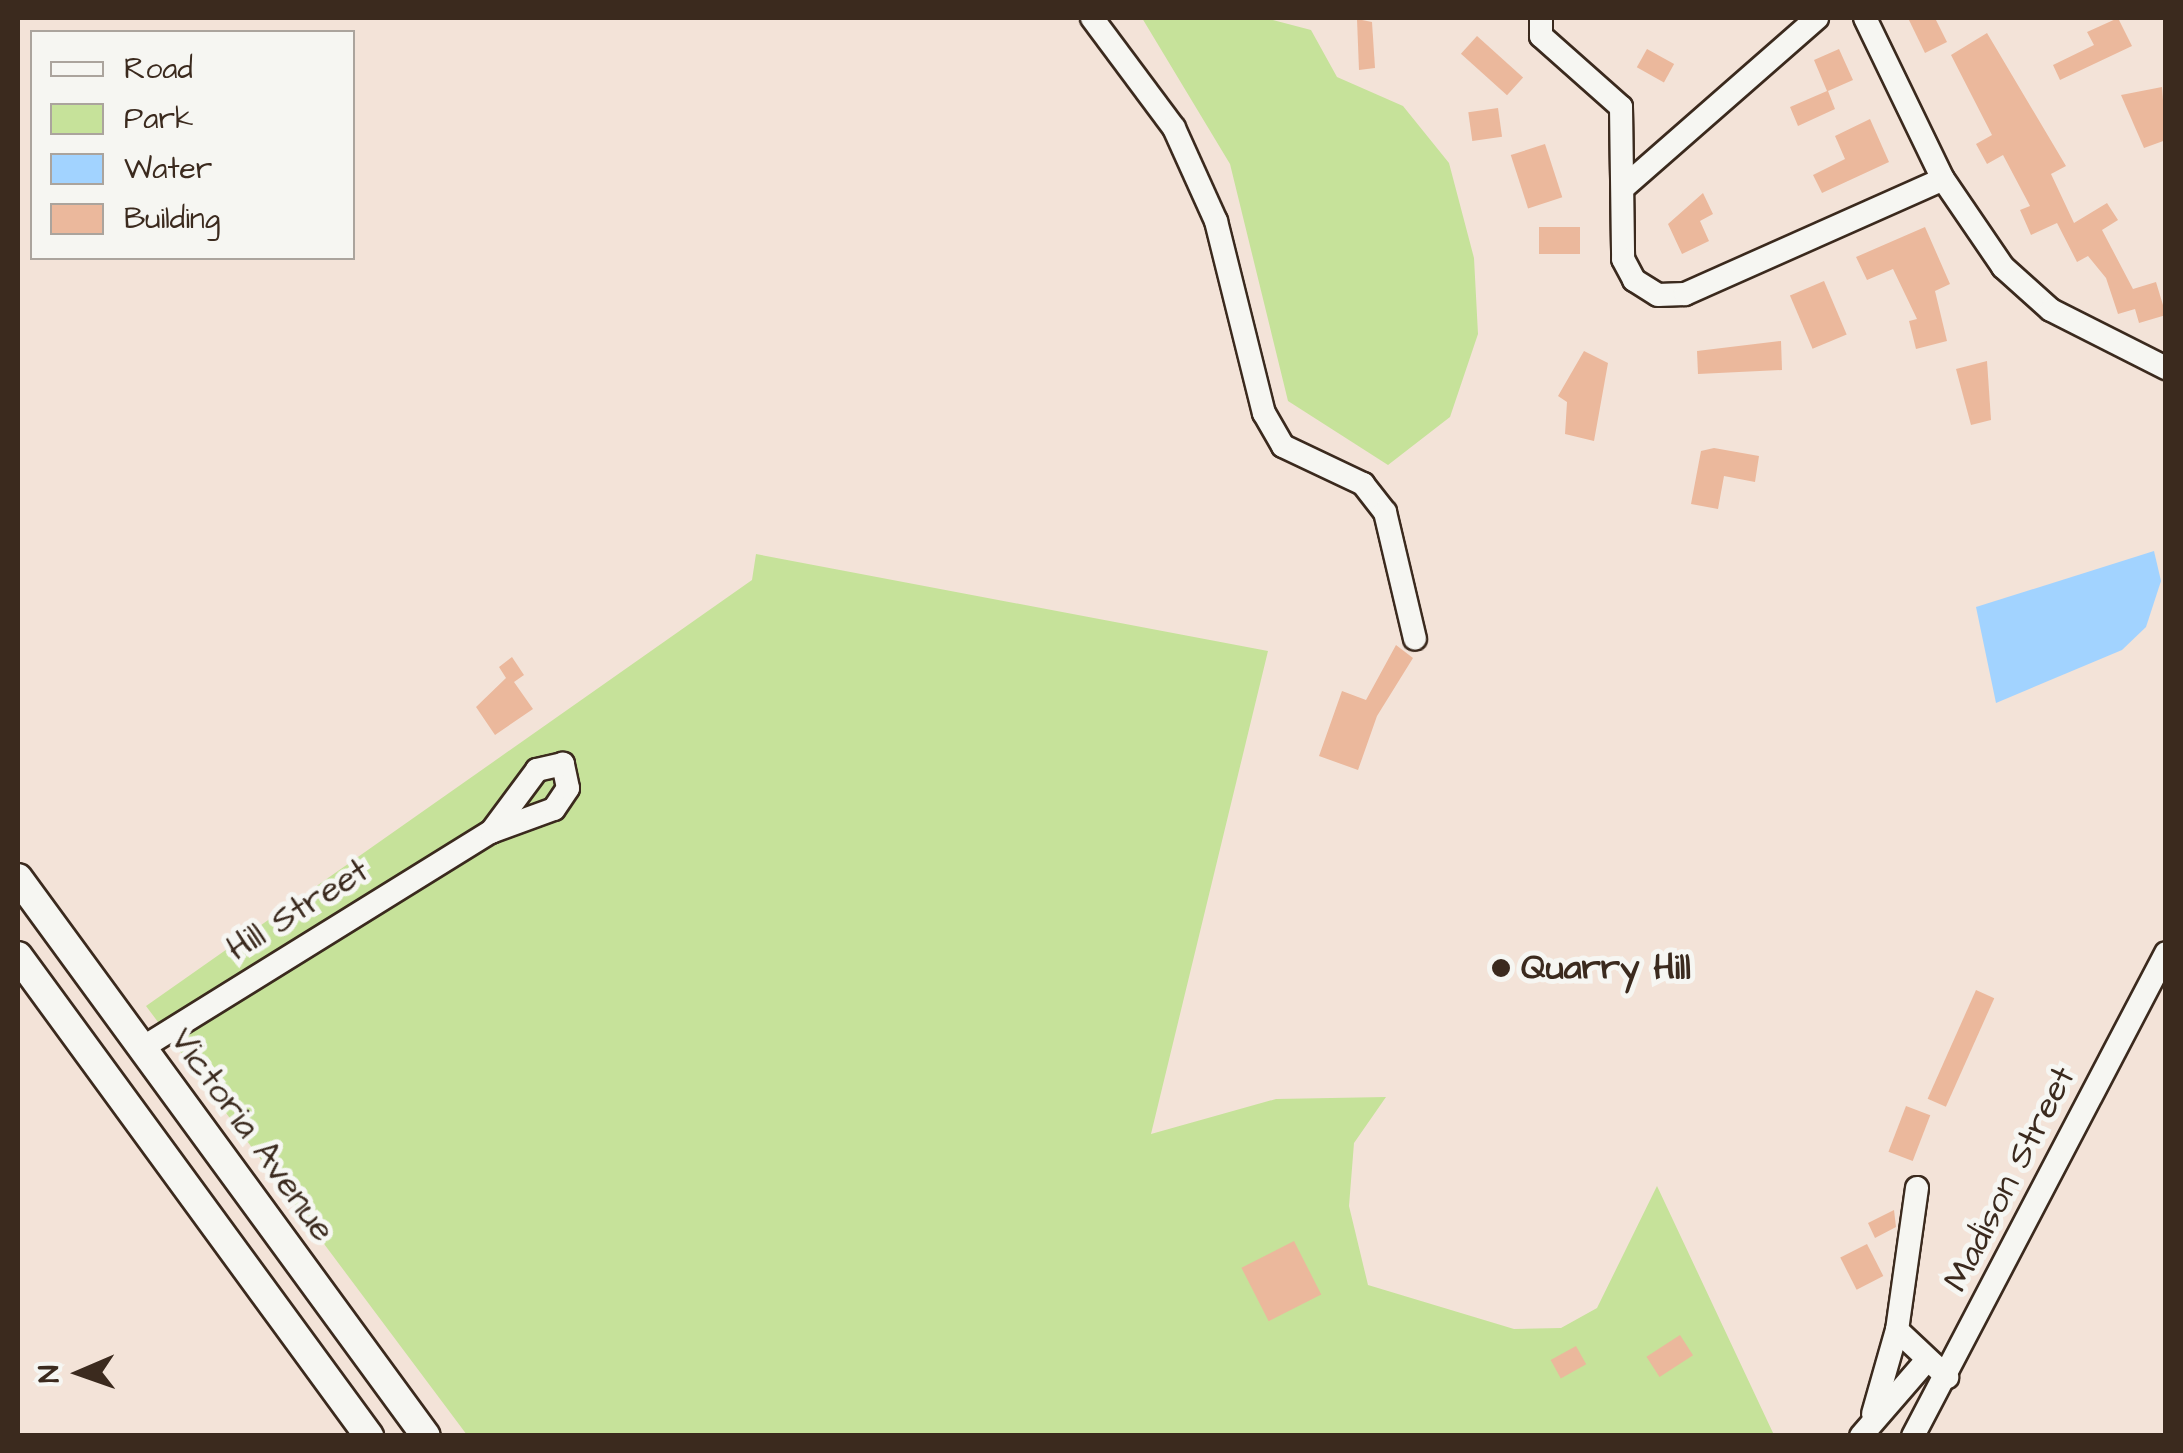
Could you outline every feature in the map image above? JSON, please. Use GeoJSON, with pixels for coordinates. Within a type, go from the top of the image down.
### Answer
{"type":"FeatureCollection","features":[{"type":"Feature","properties":{"kind":"main road","name":"Victoria Avenue"},"geometry":{"type":"LineString","coordinates":[[18,878],[426,1436]]}},
{"type":"Feature","properties":{"kind":"main road"},"geometry":{"type":"LineString","coordinates":[[18,956],[369,1436]]}},
{"type":"Feature","properties":{"kind":"street"},"geometry":{"type":"LineString","coordinates":[[1092,18],[1174,128],[1216,221],[1264,413],[1283,446],[1363,484],[1385,512],[1415,639]]}},
{"type":"Feature","properties":{"kind":"street"},"geometry":{"type":"LineString","coordinates":[[1541,18],[1542,36],[1621,107],[1622,258],[1634,280],[1658,295],[1685,294],[1943,179]]}},
{"type":"Feature","properties":{"kind":"street"},"geometry":{"type":"LineString","coordinates":[[1624,188],[1817,18]]}},
{"type":"Feature","properties":{"kind":"street"},"geometry":{"type":"LineString","coordinates":[[1865,18],[1943,179],[2004,267],[2052,310],[2166,368]]}},
{"type":"Feature","properties":{"kind":"street","name":"Hill Street"},"geometry":{"type":"LineString","coordinates":[[142,1048],[491,832]]}},
{"type":"Feature","properties":{"kind":"street","name":"Madison Street"},"geometry":{"type":"LineString","coordinates":[[1913,1436],[1948,1377],[2166,953]]}},
{"type":"Feature","properties":{"kind":"street"},"geometry":{"type":"LineString","coordinates":[[1867,1427],[1898,1330],[1917,1188]]}},
{"type":"Feature","properties":{"kind":"street"},"geometry":{"type":"LineString","coordinates":[[1898,1330],[1924,1362],[1948,1377]]}},
{"type":"Feature","properties":{"kind":"street"},"geometry":{"type":"LineString","coordinates":[[1867,1427],[1924,1362]]}},
{"type":"Feature","properties":{"kind":"green space"},"geometry":{"type":"Polygon","coordinates":[[[1142,18],[1265,18],[1311,30],[1337,77],[1403,106],[1449,163],[1474,258],[1478,334],[1450,417],[1388,465],[1288,401],[1230,164],[1142,18]]]}},
{"type":"Feature","properties":{"kind":"green space"},"geometry":{"type":"Polygon","coordinates":[[[756,554],[1268,651],[1151,1134],[1276,1099],[1386,1097],[1354,1143],[1349,1206],[1368,1285],[1514,1329],[1561,1328],[1597,1308],[1657,1186],[1774,1435],[467,1435],[146,1006],[752,580],[756,554]]]}},
{"type":"Feature","properties":{"kind":"water"},"geometry":{"type":"Polygon","coordinates":[[[2154,551],[2161,581],[2146,627],[2122,650],[1996,703],[1976,607],[2154,551]]]}},
{"type":"Feature","properties":{"kind":"building"},"geometry":{"type":"Polygon","coordinates":[[[1908,18],[1935,18],[1947,42],[1925,53],[1908,18]]]}},
{"type":"Feature","properties":{"kind":"building"},"geometry":{"type":"Polygon","coordinates":[[[2118,18],[2132,46],[2060,80],[2053,65],[2094,45],[2087,32],[2118,18]]]}},
{"type":"Feature","properties":{"kind":"building"},"geometry":{"type":"Polygon","coordinates":[[[1357,19],[1372,22],[1375,68],[1359,70],[1357,19]]]}},
{"type":"Feature","properties":{"kind":"building"},"geometry":{"type":"Polygon","coordinates":[[[1987,33],[2066,166],[2051,174],[2074,223],[2107,203],[2118,220],[2102,230],[2133,289],[2156,282],[2166,315],[2139,323],[2135,309],[2118,314],[2106,278],[2088,256],[2077,262],[2057,223],[2031,235],[2020,210],[2030,206],[2003,155],[1987,164],[1976,144],[1992,135],[1951,55],[1987,33]]]}},
{"type":"Feature","properties":{"kind":"building"},"geometry":{"type":"Polygon","coordinates":[[[1477,36],[1523,77],[1507,95],[1461,54],[1477,36]]]}},
{"type":"Feature","properties":{"kind":"building"},"geometry":{"type":"Polygon","coordinates":[[[1647,49],[1674,64],[1664,82],[1637,67],[1647,49]]]}},
{"type":"Feature","properties":{"kind":"building"},"geometry":{"type":"Polygon","coordinates":[[[1839,49],[1853,80],[1828,91],[1835,109],[1798,126],[1790,107],[1827,91],[1814,60],[1839,49]]]}},
{"type":"Feature","properties":{"kind":"building"},"geometry":{"type":"Polygon","coordinates":[[[2162,87],[2166,140],[2144,148],[2121,95],[2162,87]]]}},
{"type":"Feature","properties":{"kind":"building"},"geometry":{"type":"Polygon","coordinates":[[[1498,108],[1502,137],[1472,141],[1468,112],[1498,108]]]}},
{"type":"Feature","properties":{"kind":"building"},"geometry":{"type":"Polygon","coordinates":[[[1870,119],[1889,162],[1822,193],[1813,175],[1845,159],[1835,136],[1870,119]]]}},
{"type":"Feature","properties":{"kind":"building"},"geometry":{"type":"Polygon","coordinates":[[[1545,144],[1562,197],[1528,208],[1511,155],[1545,144]]]}},
{"type":"Feature","properties":{"kind":"building"},"geometry":{"type":"Polygon","coordinates":[[[1703,193],[1713,214],[1700,221],[1709,241],[1682,254],[1668,224],[1703,193]]]}},
{"type":"Feature","properties":{"kind":"building"},"geometry":{"type":"Polygon","coordinates":[[[1539,227],[1580,227],[1580,254],[1539,254],[1539,227]]]}},
{"type":"Feature","properties":{"kind":"building"},"geometry":{"type":"Polygon","coordinates":[[[1925,227],[1950,284],[1935,291],[1947,341],[1916,349],[1909,321],[1917,319],[1893,269],[1867,280],[1856,257],[1925,227]]]}},
{"type":"Feature","properties":{"kind":"building"},"geometry":{"type":"Polygon","coordinates":[[[1824,281],[1847,334],[1813,349],[1790,295],[1824,281]]]}},
{"type":"Feature","properties":{"kind":"building"},"geometry":{"type":"Polygon","coordinates":[[[1781,341],[1782,370],[1698,374],[1697,351],[1781,341]]]}},
{"type":"Feature","properties":{"kind":"building"},"geometry":{"type":"Polygon","coordinates":[[[1584,351],[1608,363],[1594,441],[1565,434],[1567,402],[1558,396],[1584,351]]]}},
{"type":"Feature","properties":{"kind":"building"},"geometry":{"type":"Polygon","coordinates":[[[1987,361],[1991,420],[1971,425],[1956,369],[1987,361]]]}},
{"type":"Feature","properties":{"kind":"building"},"geometry":{"type":"Polygon","coordinates":[[[1714,448],[1759,456],[1755,482],[1724,476],[1718,509],[1691,504],[1701,451],[1714,448]]]}},
{"type":"Feature","properties":{"kind":"building"},"geometry":{"type":"Polygon","coordinates":[[[1396,645],[1413,658],[1377,716],[1358,770],[1319,756],[1342,691],[1366,700],[1396,645]]]}},
{"type":"Feature","properties":{"kind":"building"},"geometry":{"type":"Polygon","coordinates":[[[512,657],[524,675],[514,682],[533,709],[495,735],[476,707],[506,678],[499,667],[512,657]]]}},
{"type":"Feature","properties":{"kind":"building"},"geometry":{"type":"Polygon","coordinates":[[[1976,990],[1994,998],[1946,1107],[1928,1099],[1976,990]]]}},
{"type":"Feature","properties":{"kind":"building"},"geometry":{"type":"Polygon","coordinates":[[[1906,1106],[1930,1115],[1913,1161],[1888,1152],[1906,1106]]]}},
{"type":"Feature","properties":{"kind":"building"},"geometry":{"type":"Polygon","coordinates":[[[1894,1210],[1896,1227],[1875,1238],[1868,1223],[1894,1210]]]}},
{"type":"Feature","properties":{"kind":"building"},"geometry":{"type":"Polygon","coordinates":[[[1294,1241],[1321,1294],[1269,1321],[1241,1268],[1294,1241]]]}},
{"type":"Feature","properties":{"kind":"building"},"geometry":{"type":"Polygon","coordinates":[[[1867,1244],[1883,1276],[1857,1290],[1840,1258],[1867,1244]]]}},
{"type":"Feature","properties":{"kind":"building"},"geometry":{"type":"Polygon","coordinates":[[[1680,1335],[1693,1355],[1660,1377],[1646,1357],[1680,1335]]]}},
{"type":"Feature","properties":{"kind":"building"},"geometry":{"type":"Polygon","coordinates":[[[1576,1346],[1586,1364],[1561,1378],[1551,1360],[1576,1346]]]}},
{"type":"Feature","properties":{"kind":"place","name":"Quarry Hill"},"geometry":{"type":"Point","coordinates":[1501,968]}}]}
